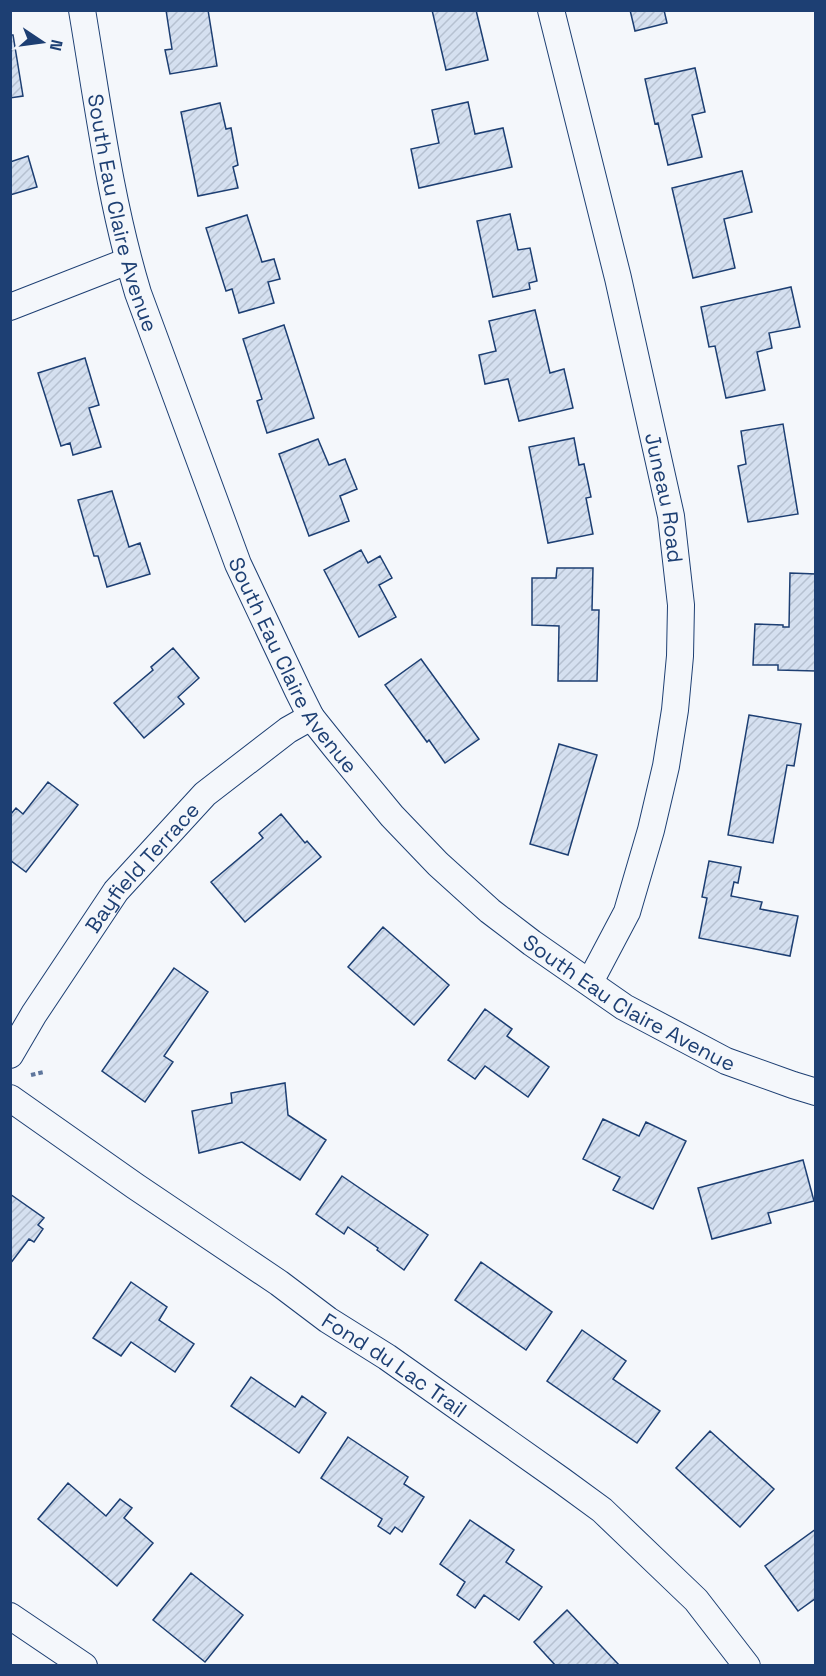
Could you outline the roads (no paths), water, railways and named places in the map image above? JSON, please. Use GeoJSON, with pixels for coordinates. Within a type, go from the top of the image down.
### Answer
{"type":"FeatureCollection","features":[{"type":"Feature","properties":{"kind":"street","name":"South Eau Claire Avenue"},"geometry":{"type":"LineString","coordinates":[[82,10],[114,202],[138,293],[238,564],[311,717],[392,816],[438,864],[490,911],[532,943],[624,1006],[726,1060],[816,1092]]}},
{"type":"Feature","properties":{"kind":"street","name":"Juneau Road"},"geometry":{"type":"LineString","coordinates":[[551,10],[618,278],[671,516],[681,605],[676,699],[666,766],[651,830],[627,912],[590,982]]}},
{"type":"Feature","properties":{"kind":"street"},"geometry":{"type":"LineString","coordinates":[[10,307],[128,261]]}},
{"type":"Feature","properties":{"kind":"street","name":"Bayfield Terrace"},"geometry":{"type":"LineString","coordinates":[[10,1055],[34,1014],[116,891],[205,794],[288,730],[311,717]]}},
{"type":"Feature","properties":{"kind":"street","name":"Fond du Lac Trail"},"geometry":{"type":"LineString","coordinates":[[10,1098],[279,1283],[328,1320],[387,1357],[602,1510],[696,1600],[747,1665]]}},
{"type":"Feature","properties":{"kind":"street"},"geometry":{"type":"LineString","coordinates":[[10,1616],[84,1665]]}}]}
